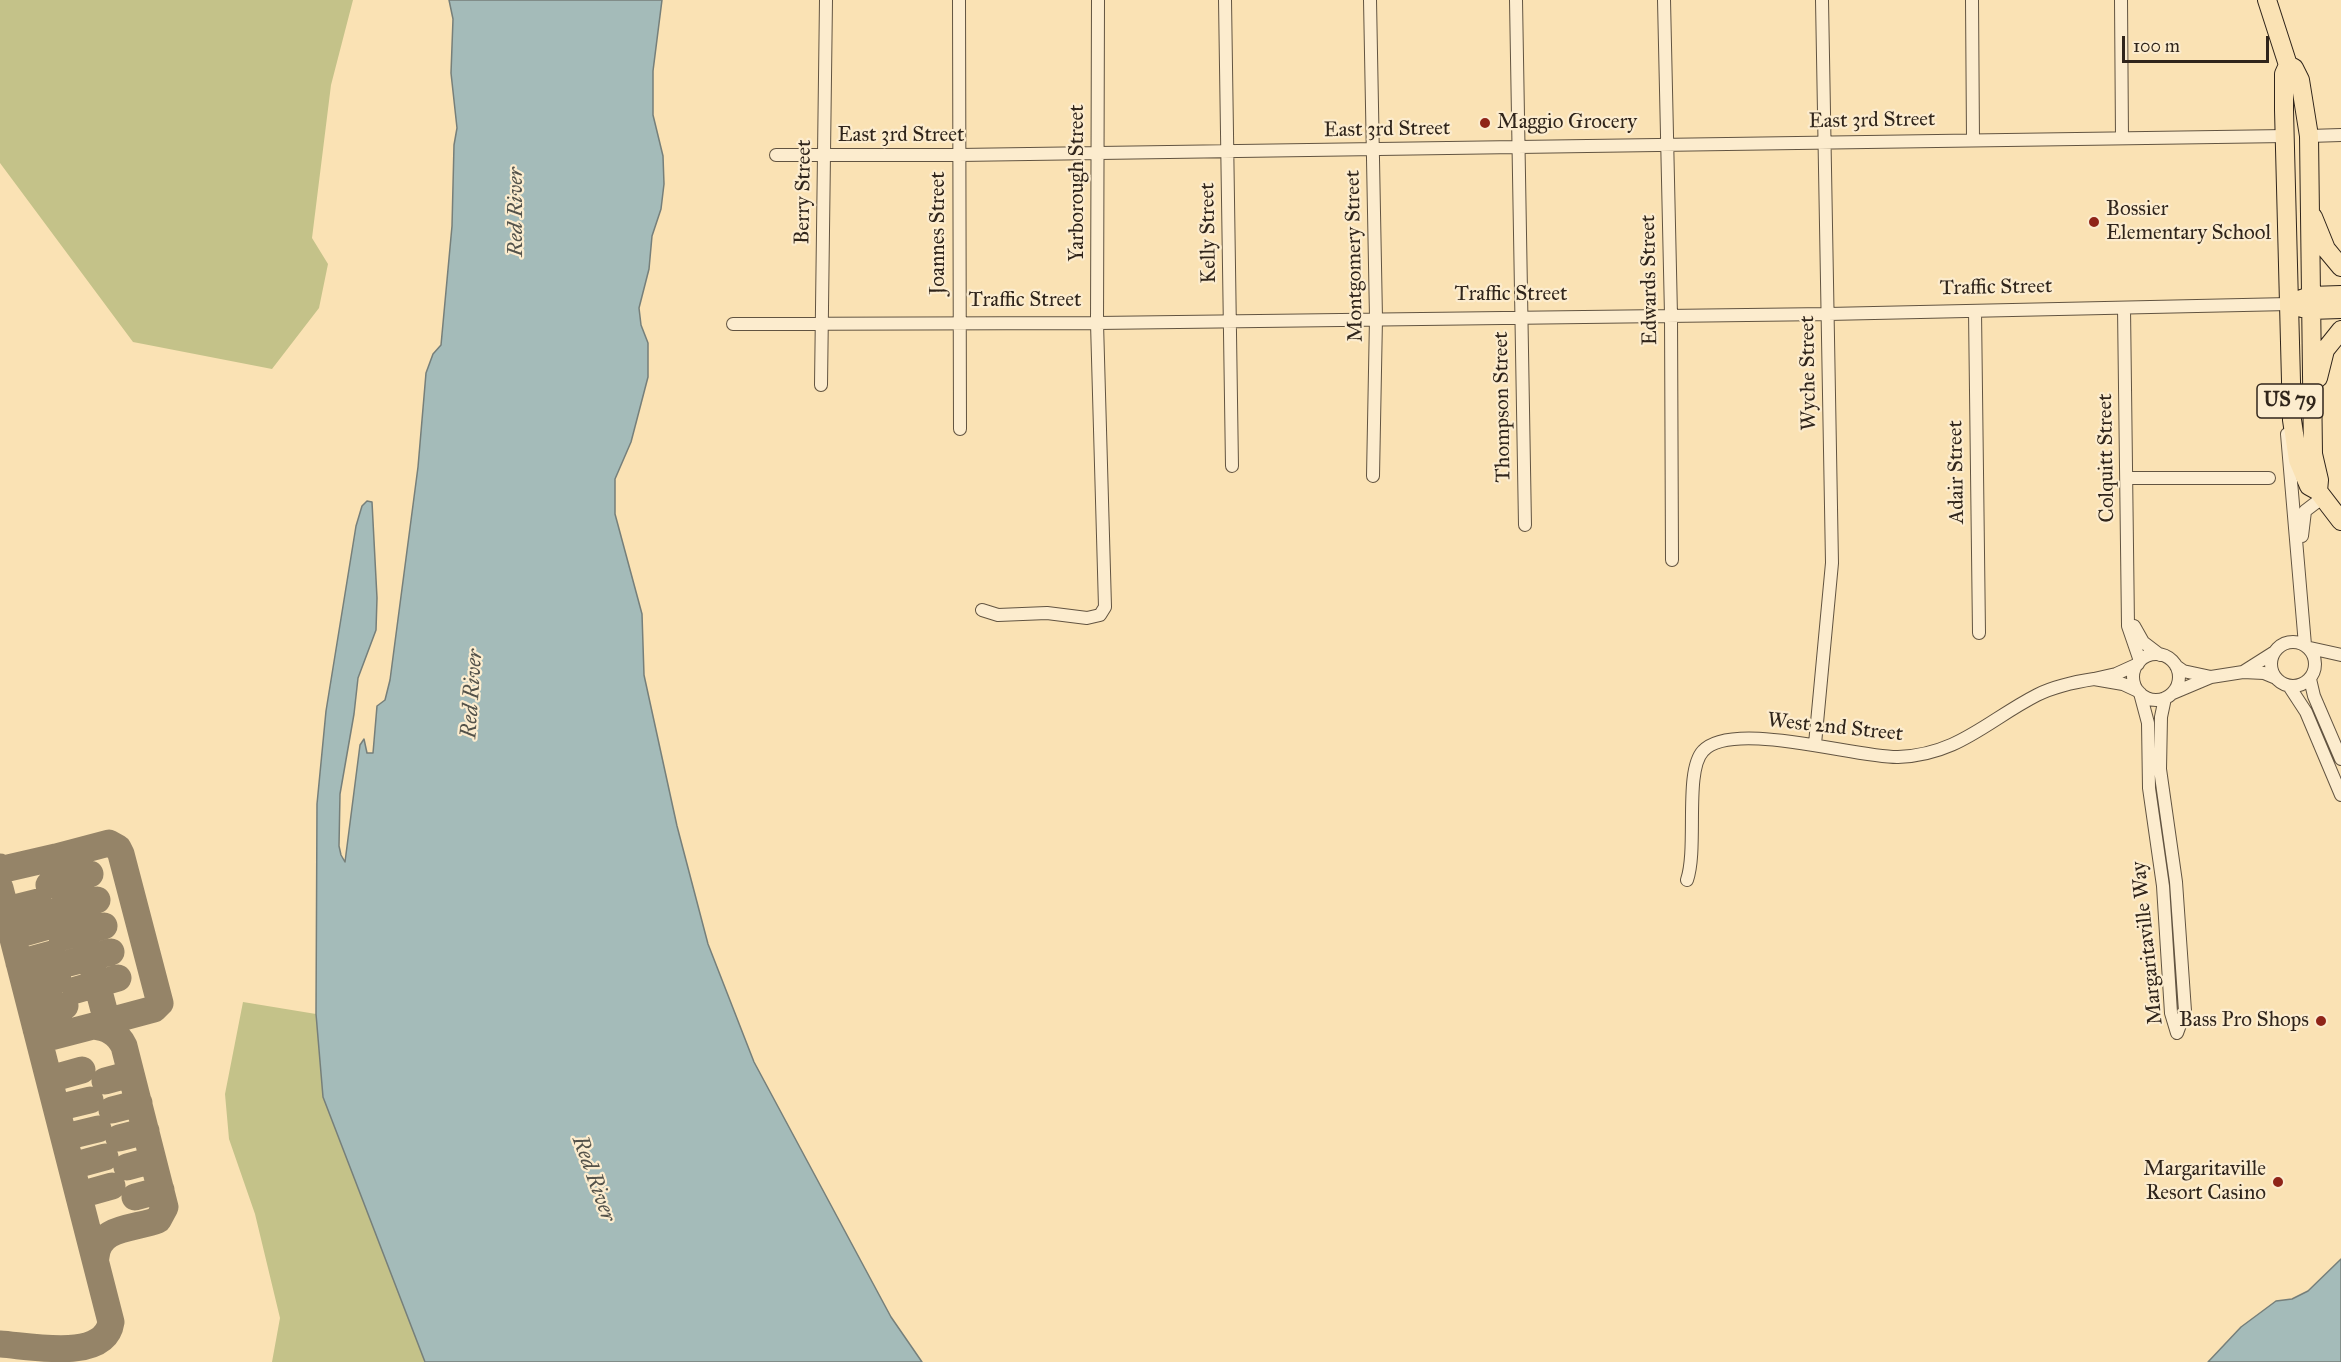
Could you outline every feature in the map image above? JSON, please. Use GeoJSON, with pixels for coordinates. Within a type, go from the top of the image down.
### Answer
{"type":"FeatureCollection","features":[{"type":"Feature","properties":{"kind":"main road","name":"US 79"},"geometry":{"type":"LineString","coordinates":[[2267,0],[2288,65],[2284,87],[2289,394],[2298,460],[2309,486],[2320,494],[2341,521]]}},
{"type":"Feature","properties":{"kind":"main road"},"geometry":{"type":"LineString","coordinates":[[2288,65],[2294,68],[2300,80],[2309,136],[2308,200],[2313,454],[2320,494]]}},
{"type":"Feature","properties":{"kind":"main road"},"geometry":{"type":"LineString","coordinates":[[2284,87],[2291,93],[2294,123],[2309,136]]}},
{"type":"Feature","properties":{"kind":"main road"},"geometry":{"type":"LineString","coordinates":[[2286,136],[2296,144],[2298,170],[2326,249],[2341,267]]}},
{"type":"Feature","properties":{"kind":"main road","name":"Traffic Street"},"geometry":{"type":"LineString","coordinates":[[2289,304],[2310,303],[2341,295]]}},
{"type":"Feature","properties":{"kind":"main road","name":"Traffic Street"},"geometry":{"type":"LineString","coordinates":[[2310,303],[2341,309]]}},
{"type":"Feature","properties":{"kind":"main road"},"geometry":{"type":"LineString","coordinates":[[2312,409],[2322,360],[2330,342],[2341,330]]}},
{"type":"Feature","properties":{"kind":"street","name":"Berry Street"},"geometry":{"type":"LineString","coordinates":[[821,385],[826,0]]}},
{"type":"Feature","properties":{"kind":"street","name":"Joannes Street"},"geometry":{"type":"LineString","coordinates":[[959,0],[960,429]]}},
{"type":"Feature","properties":{"kind":"street","name":"Yarborough Street"},"geometry":{"type":"LineString","coordinates":[[982,610],[998,615],[1047,613],[1088,618],[1095,618],[1102,613],[1105,590],[1097,323],[1098,0]]}},
{"type":"Feature","properties":{"kind":"street","name":"Kelly Street"},"geometry":{"type":"LineString","coordinates":[[1226,0],[1232,466]]}},
{"type":"Feature","properties":{"kind":"street","name":"Montgomery Street"},"geometry":{"type":"LineString","coordinates":[[1370,0],[1376,318],[1373,476]]}},
{"type":"Feature","properties":{"kind":"street","name":"Thompson Street"},"geometry":{"type":"LineString","coordinates":[[1516,0],[1524,525]]}},
{"type":"Feature","properties":{"kind":"street","name":"Edwards Street"},"geometry":{"type":"LineString","coordinates":[[1664,0],[1671,315],[1671,560]]}},
{"type":"Feature","properties":{"kind":"street","name":"Wyche Street"},"geometry":{"type":"LineString","coordinates":[[1815,744],[1832,563],[1822,0]]}},
{"type":"Feature","properties":{"kind":"street"},"geometry":{"type":"LineString","coordinates":[[1972,0],[1973,139]]}},
{"type":"Feature","properties":{"kind":"street"},"geometry":{"type":"LineString","coordinates":[[2121,0],[2122,138]]}},
{"type":"Feature","properties":{"kind":"street"},"geometry":{"type":"LineString","coordinates":[[2309,136],[2341,135]]}},
{"type":"Feature","properties":{"kind":"street","name":"East 3rd Street"},"geometry":{"type":"LineString","coordinates":[[776,155],[1227,152],[2286,136]]}},
{"type":"Feature","properties":{"kind":"street","name":"Traffic Street"},"geometry":{"type":"LineString","coordinates":[[733,324],[1097,323],[1827,314],[2289,304]]}},
{"type":"Feature","properties":{"kind":"street","name":"Colquitt Street"},"geometry":{"type":"LineString","coordinates":[[2124,308],[2128,626],[2139,663]]}},
{"type":"Feature","properties":{"kind":"street","name":"Adair Street"},"geometry":{"type":"LineString","coordinates":[[1975,311],[1979,633]]}},
{"type":"Feature","properties":{"kind":"street"},"geometry":{"type":"LineString","coordinates":[[2289,394],[2286,420],[2288,453],[2295,534],[2299,546]]}},
{"type":"Feature","properties":{"kind":"street"},"geometry":{"type":"LineString","coordinates":[[2127,478],[2269,478]]}},
{"type":"Feature","properties":{"kind":"street"},"geometry":{"type":"LineString","coordinates":[[2320,494],[2305,511],[2299,546],[2300,603],[2308,647],[2316,662],[2312,676],[2314,696],[2341,759]]}},
{"type":"Feature","properties":{"kind":"street"},"geometry":{"type":"LineString","coordinates":[[2243,672],[2283,644],[2297,623],[2300,603]]}},
{"type":"Feature","properties":{"kind":"street","name":"Colquitt Street"},"geometry":{"type":"LineString","coordinates":[[2129,607],[2138,635],[2160,655]]}},
{"type":"Feature","properties":{"kind":"street"},"geometry":{"type":"LineString","coordinates":[[2283,644],[2294,641],[2341,655]]}},
{"type":"Feature","properties":{"kind":"street"},"geometry":{"type":"LineString","coordinates":[[2273,653],[2271,667],[2276,678]]}},
{"type":"Feature","properties":{"kind":"street"},"geometry":{"type":"LineString","coordinates":[[2211,677],[2183,671],[2170,659],[2160,655],[2151,655],[2139,663],[2134,677],[2139,692],[2153,700],[2168,696],[2211,677],[2243,672],[2264,673],[2276,678],[2289,686],[2306,712],[2341,795]]}},
{"type":"Feature","properties":{"kind":"street"},"geometry":{"type":"LineString","coordinates":[[2289,686],[2300,685],[2323,666],[2341,660]]}},
{"type":"Feature","properties":{"kind":"street","name":"West 2nd Street"},"geometry":{"type":"LineString","coordinates":[[1687,880],[1693,850],[1695,768],[1701,752],[1714,743],[1734,739],[1815,744],[1882,757],[1910,756],[1938,751],[1972,737],[2044,692],[2116,674],[2139,663]]}},
{"type":"Feature","properties":{"kind":"street"},"geometry":{"type":"LineString","coordinates":[[2168,696],[2179,681],[2176,666]]}},
{"type":"Feature","properties":{"kind":"street","name":"West 2nd Street"},"geometry":{"type":"LineString","coordinates":[[2094,679],[2118,682],[2139,692]]}},
{"type":"Feature","properties":{"kind":"street","name":"Margaritaville Way"},"geometry":{"type":"LineString","coordinates":[[2139,692],[2148,723],[2150,788],[2163,886],[2171,1012],[2177,1033],[2185,1011],[2176,882],[2160,769],[2161,717],[2168,696]]}},
{"type":"Feature","properties":{"kind":"shaded area"},"geometry":{"type":"Polygon","coordinates":[[[0,0],[353,0],[331,85],[312,238],[328,264],[319,308],[272,369],[133,342],[0,163],[0,0]]]}},
{"type":"Feature","properties":{"kind":"shaded area"},"geometry":{"type":"Polygon","coordinates":[[[243,1002],[316,1014],[323,1097],[425,1362],[272,1362],[280,1318],[255,1214],[229,1139],[225,1094],[243,1002]]]}},
{"type":"Feature","properties":{"kind":"water","name":"Red River"},"geometry":{"type":"Polygon","coordinates":[[[449,0],[662,0],[653,71],[653,115],[663,156],[664,184],[661,209],[652,236],[649,269],[639,308],[641,325],[648,343],[648,377],[631,442],[615,479],[615,514],[642,614],[644,675],[677,826],[708,944],[754,1062],[891,1317],[922,1362],[425,1362],[323,1097],[316,1014],[317,804],[326,711],[356,526],[362,506],[367,501],[372,502],[377,598],[376,630],[358,678],[340,794],[339,846],[345,862],[360,745],[364,739],[367,753],[373,753],[377,706],[385,700],[390,680],[418,467],[426,373],[433,354],[441,345],[452,226],[454,145],[457,128],[451,73],[453,19],[449,0]]]}},
{"type":"Feature","properties":{"kind":"water"},"geometry":{"type":"Polygon","coordinates":[[[2341,1259],[2341,1362],[2208,1362],[2241,1327],[2276,1301],[2292,1299],[2308,1291],[2341,1259]]]}},
{"type":"Feature","properties":{"kind":"taxiway"},"geometry":{"type":"LineString","coordinates":[[56,857],[109,843],[118,848],[121,854],[160,1003],[154,1009],[113,1020],[105,1014]]}},
{"type":"Feature","properties":{"kind":"taxiway"},"geometry":{"type":"LineString","coordinates":[[0,867],[4,869],[56,857],[64,859],[105,1014],[101,1024],[51,1037],[44,1036],[36,1029]]}},
{"type":"Feature","properties":{"kind":"taxiway"},"geometry":{"type":"LineString","coordinates":[[49,885],[90,874]]}},
{"type":"Feature","properties":{"kind":"taxiway"},"geometry":{"type":"LineString","coordinates":[[0,888],[111,1322],[106,1335],[95,1343],[81,1347],[65,1349],[0,1344]]}},
{"type":"Feature","properties":{"kind":"taxiway"},"geometry":{"type":"LineString","coordinates":[[56,911],[97,900]]}},
{"type":"Feature","properties":{"kind":"taxiway"},"geometry":{"type":"LineString","coordinates":[[6,910],[38,902]]}},
{"type":"Feature","properties":{"kind":"taxiway"},"geometry":{"type":"LineString","coordinates":[[62,937],[104,926]]}},
{"type":"Feature","properties":{"kind":"taxiway"},"geometry":{"type":"LineString","coordinates":[[13,936],[45,927]]}},
{"type":"Feature","properties":{"kind":"taxiway"},"geometry":{"type":"LineString","coordinates":[[69,963],[111,952]]}},
{"type":"Feature","properties":{"kind":"taxiway"},"geometry":{"type":"LineString","coordinates":[[19,963],[52,954]]}},
{"type":"Feature","properties":{"kind":"taxiway"},"geometry":{"type":"LineString","coordinates":[[76,990],[118,978]]}},
{"type":"Feature","properties":{"kind":"taxiway"},"geometry":{"type":"LineString","coordinates":[[26,989],[58,980]]}},
{"type":"Feature","properties":{"kind":"taxiway"},"geometry":{"type":"LineString","coordinates":[[33,1015],[65,1006]]}},
{"type":"Feature","properties":{"kind":"taxiway"},"geometry":{"type":"LineString","coordinates":[[93,1026],[111,1032],[124,1046],[165,1207],[158,1220],[119,1230],[103,1239],[96,1257]]}},
{"type":"Feature","properties":{"kind":"taxiway"},"geometry":{"type":"LineString","coordinates":[[50,1079],[82,1070]]}},
{"type":"Feature","properties":{"kind":"taxiway"},"geometry":{"type":"LineString","coordinates":[[105,1081],[131,1074]]}},
{"type":"Feature","properties":{"kind":"taxiway"},"geometry":{"type":"LineString","coordinates":[[57,1108],[90,1100]]}},
{"type":"Feature","properties":{"kind":"taxiway"},"geometry":{"type":"LineString","coordinates":[[112,1110],[139,1103]]}},
{"type":"Feature","properties":{"kind":"taxiway"},"geometry":{"type":"LineString","coordinates":[[65,1137],[98,1129]]}},
{"type":"Feature","properties":{"kind":"taxiway"},"geometry":{"type":"LineString","coordinates":[[119,1138],[146,1131]]}},
{"type":"Feature","properties":{"kind":"taxiway"},"geometry":{"type":"LineString","coordinates":[[72,1166],[105,1157]]}},
{"type":"Feature","properties":{"kind":"taxiway"},"geometry":{"type":"LineString","coordinates":[[127,1167],[153,1160]]}},
{"type":"Feature","properties":{"kind":"taxiway"},"geometry":{"type":"LineString","coordinates":[[80,1195],[112,1186]]}},
{"type":"Feature","properties":{"kind":"taxiway"},"geometry":{"type":"LineString","coordinates":[[135,1197],[161,1190]]}},
{"type":"Feature","properties":{"kind":"place","name":"Maggio Grocery"},"geometry":{"type":"Point","coordinates":[1485,123]}},
{"type":"Feature","properties":{"kind":"place","name":"Bossier Elementary School"},"geometry":{"type":"Point","coordinates":[2094,222]}},
{"type":"Feature","properties":{"kind":"place","name":"Bass Pro Shops"},"geometry":{"type":"Point","coordinates":[2321,1021]}},
{"type":"Feature","properties":{"kind":"place","name":"Margaritaville Resort Casino"},"geometry":{"type":"Point","coordinates":[2278,1182]}}]}
